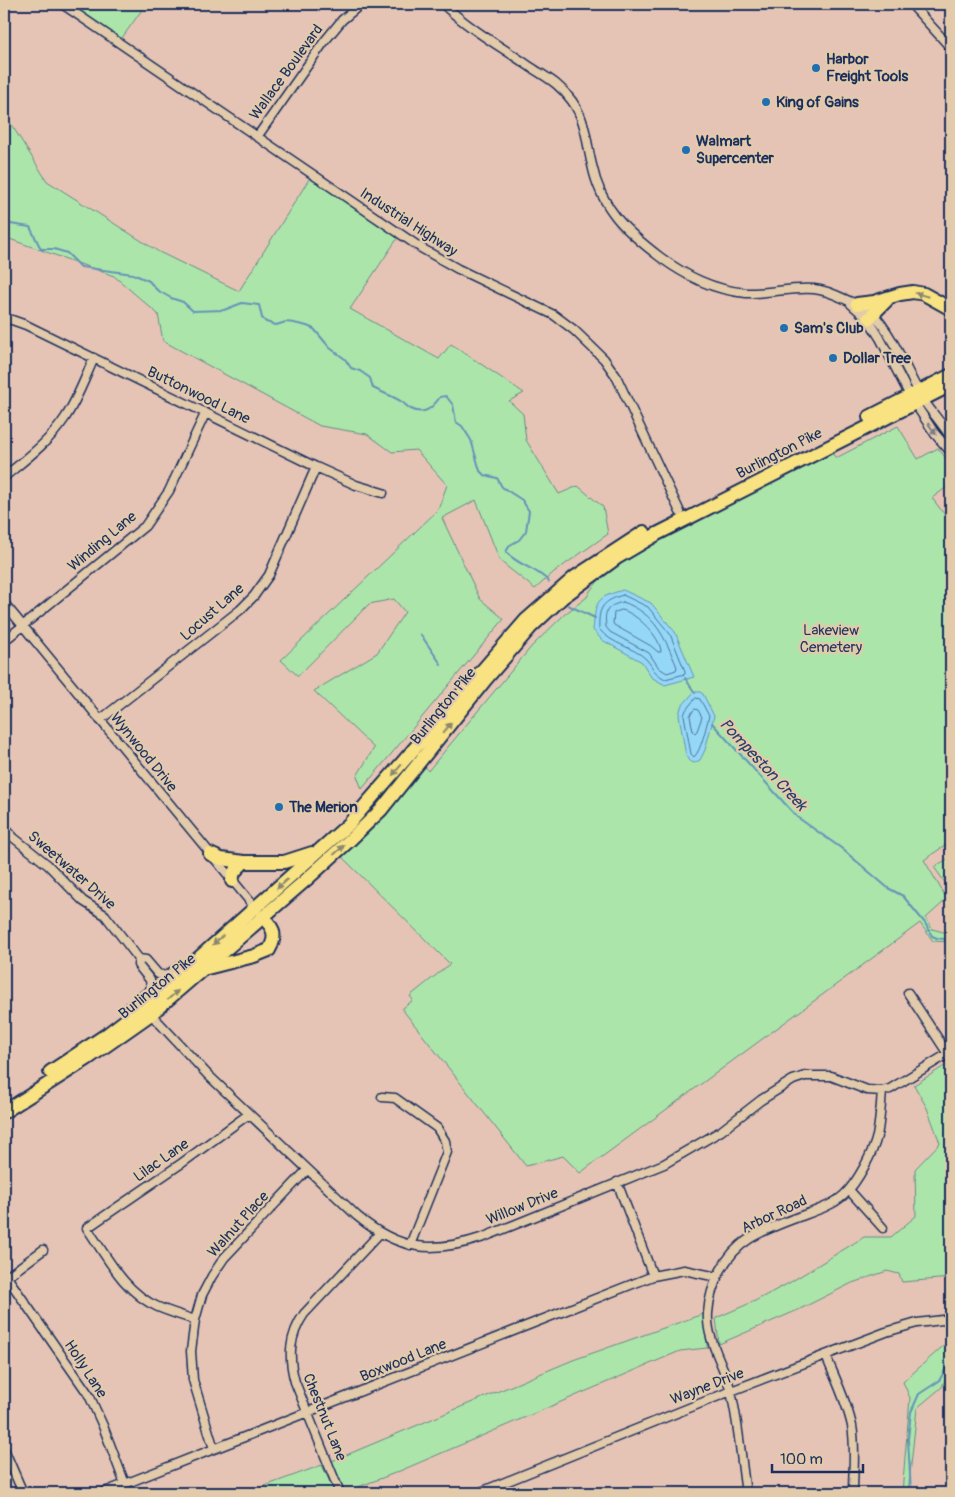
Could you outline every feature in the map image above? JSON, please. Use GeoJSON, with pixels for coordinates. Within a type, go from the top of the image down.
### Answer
{"type":"FeatureCollection","features":[{"type":"Feature","properties":{"kind":"highway"},"geometry":{"type":"LineString","coordinates":[[853,303],[874,302],[913,292],[924,294],[951,309]]}},
{"type":"Feature","properties":{"kind":"highway"},"geometry":{"type":"LineString","coordinates":[[870,316],[890,297]]}},
{"type":"Feature","properties":{"kind":"highway","name":"Burlington Pike"},"geometry":{"type":"LineString","coordinates":[[4,1102],[106,1035],[192,964],[338,852],[381,810],[486,679],[530,628],[563,597],[618,557],[657,534],[916,398],[951,375]]}},
{"type":"Feature","properties":{"kind":"highway","name":"Burlington Pike"},"geometry":{"type":"LineString","coordinates":[[4,1112],[151,1014],[204,968],[370,802],[497,651],[542,605],[575,577],[629,540],[680,512],[916,398],[951,385]]}},
{"type":"Feature","properties":{"kind":"highway"},"geometry":{"type":"LineString","coordinates":[[210,854],[221,859],[244,862],[284,862],[320,851]]}},
{"type":"Feature","properties":{"kind":"highway"},"geometry":{"type":"LineString","coordinates":[[232,881],[234,872],[244,862]]}},
{"type":"Feature","properties":{"kind":"highway"},"geometry":{"type":"LineString","coordinates":[[204,968],[254,956],[269,950],[274,941],[274,932],[259,912]]}},
{"type":"Feature","properties":{"kind":"street","name":"Industrial Highway"},"geometry":{"type":"LineString","coordinates":[[62,4],[421,248],[458,269],[554,316],[574,330],[604,359],[616,376],[680,512]]}},
{"type":"Feature","properties":{"kind":"street","name":"Wallace Boulevard"},"geometry":{"type":"LineString","coordinates":[[257,137],[324,42],[342,20],[360,4]]}},
{"type":"Feature","properties":{"kind":"street"},"geometry":{"type":"LineString","coordinates":[[443,4],[480,33],[558,84],[582,116],[597,186],[605,203],[615,217],[631,233],[659,256],[684,274],[703,283],[724,289],[746,293],[815,289],[833,294],[853,303],[870,316],[884,330],[935,434],[951,452]]}},
{"type":"Feature","properties":{"kind":"street"},"geometry":{"type":"LineString","coordinates":[[911,4],[951,48]]}},
{"type":"Feature","properties":{"kind":"street","name":"Buttonwood Lane"},"geometry":{"type":"LineString","coordinates":[[4,319],[26,325],[316,467],[356,485],[383,492]]}},
{"type":"Feature","properties":{"kind":"street"},"geometry":{"type":"LineString","coordinates":[[4,477],[37,450],[54,433],[66,417],[94,358]]}},
{"type":"Feature","properties":{"kind":"street"},"geometry":{"type":"LineString","coordinates":[[916,398],[951,438]]}},
{"type":"Feature","properties":{"kind":"street","name":"Winding Lane"},"geometry":{"type":"LineString","coordinates":[[4,641],[144,526],[169,491],[205,414]]}},
{"type":"Feature","properties":{"kind":"street","name":"Locust Lane"},"geometry":{"type":"LineString","coordinates":[[100,720],[240,610],[254,596],[269,575],[316,467]]}},
{"type":"Feature","properties":{"kind":"street","name":"Wynwood Drive"},"geometry":{"type":"LineString","coordinates":[[4,603],[259,912]]}},
{"type":"Feature","properties":{"kind":"street","name":"Sweetwater Drive"},"geometry":{"type":"LineString","coordinates":[[4,827],[14,838],[48,865],[82,901],[105,915],[139,959],[146,960],[158,974],[166,976],[181,965],[192,964]]}},
{"type":"Feature","properties":{"kind":"street","name":"Sweetwater Drive"},"geometry":{"type":"LineString","coordinates":[[127,1019],[129,1007],[151,988],[150,980],[138,965],[139,959]]}},
{"type":"Feature","properties":{"kind":"street"},"geometry":{"type":"LineString","coordinates":[[882,1091],[950,1053],[908,992]]}},
{"type":"Feature","properties":{"kind":"street","name":"Willow Drive"},"geometry":{"type":"LineString","coordinates":[[151,1014],[207,1074],[357,1216],[380,1234],[410,1245],[434,1248],[464,1244],[664,1164],[721,1131],[761,1100],[794,1080],[805,1076],[831,1076],[867,1090],[882,1091]]}},
{"type":"Feature","properties":{"kind":"street","name":"Arbor Road"},"geometry":{"type":"LineString","coordinates":[[745,1493],[731,1391],[712,1340],[708,1323],[710,1297],[717,1276],[729,1257],[748,1240],[763,1231],[830,1205],[849,1190],[857,1178],[877,1135],[882,1091]]}},
{"type":"Feature","properties":{"kind":"street"},"geometry":{"type":"LineString","coordinates":[[382,1097],[395,1098],[437,1128],[445,1141],[447,1152],[410,1245]]}},
{"type":"Feature","properties":{"kind":"street","name":"Lilac Lane"},"geometry":{"type":"LineString","coordinates":[[195,1320],[158,1307],[129,1287],[87,1228],[182,1163],[249,1114]]}},
{"type":"Feature","properties":{"kind":"street","name":"Walnut Place"},"geometry":{"type":"LineString","coordinates":[[214,1449],[193,1380],[191,1351],[195,1320],[202,1294],[224,1258],[307,1170]]}},
{"type":"Feature","properties":{"kind":"street"},"geometry":{"type":"LineString","coordinates":[[617,1182],[653,1276]]}},
{"type":"Feature","properties":{"kind":"street"},"geometry":{"type":"LineString","coordinates":[[849,1190],[883,1228]]}},
{"type":"Feature","properties":{"kind":"street","name":"Chestnut Lane"},"geometry":{"type":"LineString","coordinates":[[340,1493],[295,1382],[291,1367],[290,1346],[304,1314],[380,1234]]}},
{"type":"Feature","properties":{"kind":"street"},"geometry":{"type":"LineString","coordinates":[[5,1278],[43,1250]]}},
{"type":"Feature","properties":{"kind":"street","name":"Boxwood Lane"},"geometry":{"type":"LineString","coordinates":[[102,1493],[653,1276],[684,1270],[717,1276]]}},
{"type":"Feature","properties":{"kind":"street","name":"Holly Lane"},"geometry":{"type":"LineString","coordinates":[[5,1278],[89,1395],[126,1484]]}},
{"type":"Feature","properties":{"kind":"street","name":"Wayne Drive"},"geometry":{"type":"LineString","coordinates":[[478,1493],[731,1391],[886,1332],[917,1323],[951,1319]]}},
{"type":"Feature","properties":{"kind":"street"},"geometry":{"type":"LineString","coordinates":[[826,1356],[852,1425],[854,1439],[853,1493]]}},
{"type":"Feature","properties":{"kind":"street"},"geometry":{"type":"LineString","coordinates":[[4,1450],[23,1493]]}},
{"type":"Feature","properties":{"kind":"green space"},"geometry":{"type":"Polygon","coordinates":[[[56,4],[146,4],[117,45],[56,4]]]}},
{"type":"Feature","properties":{"kind":"green space"},"geometry":{"type":"Polygon","coordinates":[[[4,113],[47,181],[159,252],[239,291],[311,176],[399,236],[350,309],[439,359],[451,344],[524,393],[509,401],[523,414],[526,440],[559,494],[578,486],[603,507],[608,534],[554,572],[535,589],[500,561],[476,500],[442,518],[480,599],[504,619],[362,789],[357,776],[374,748],[314,691],[377,653],[405,612],[394,599],[369,604],[298,676],[281,660],[438,510],[447,485],[416,450],[392,452],[367,434],[320,426],[163,341],[158,314],[114,276],[4,237],[4,113]]]}},
{"type":"Feature","properties":{"kind":"green space","name":"Lakeview Cemetery"},"geometry":{"type":"Polygon","coordinates":[[[898,426],[918,459],[938,448],[951,465],[951,484],[932,498],[951,523],[951,591],[947,593],[951,599],[951,841],[924,860],[947,899],[926,918],[932,929],[951,934],[951,942],[933,941],[920,923],[580,1173],[563,1156],[526,1166],[402,1009],[413,1000],[410,996],[450,964],[337,852],[421,760],[428,771],[532,646],[565,614],[587,597],[618,557],[827,447],[836,458],[898,426]]]}},
{"type":"Feature","properties":{"kind":"green space"},"geometry":{"type":"Polygon","coordinates":[[[951,857],[951,891],[934,867],[951,857]]]}},
{"type":"Feature","properties":{"kind":"green space"},"geometry":{"type":"Polygon","coordinates":[[[951,1062],[951,1278],[902,1282],[899,1274],[887,1271],[852,1283],[798,1310],[719,1344],[716,1318],[755,1301],[789,1283],[864,1237],[891,1237],[916,1216],[915,1169],[940,1143],[927,1108],[914,1085],[951,1062]]]}},
{"type":"Feature","properties":{"kind":"green space"},"geometry":{"type":"Polygon","coordinates":[[[703,1314],[707,1348],[680,1351],[395,1473],[345,1492],[332,1461],[573,1360],[703,1314]]]}},
{"type":"Feature","properties":{"kind":"green space"},"geometry":{"type":"Polygon","coordinates":[[[951,1339],[951,1365],[942,1387],[917,1408],[908,1493],[902,1493],[910,1398],[903,1382],[951,1339]]]}},
{"type":"Feature","properties":{"kind":"green space"},"geometry":{"type":"Polygon","coordinates":[[[322,1465],[335,1493],[246,1493],[322,1465]]]}},
{"type":"Feature","properties":{"kind":"water"},"geometry":{"type":"Polygon","coordinates":[[[623,590],[651,603],[675,632],[694,677],[665,685],[651,677],[642,662],[602,640],[593,630],[596,607],[599,602],[607,596],[623,590]]]}},
{"type":"Feature","properties":{"kind":"water"},"geometry":{"type":"Polygon","coordinates":[[[694,692],[703,694],[714,716],[705,750],[700,760],[694,763],[689,761],[686,756],[679,715],[681,707],[694,692]]]}},
{"type":"Feature","properties":{"kind":"waterway","name":"Pompeston Creek"},"geometry":{"type":"LineString","coordinates":[[4,223],[30,227],[41,249],[54,249],[67,253],[81,267],[133,274],[149,281],[157,290],[183,302],[193,311],[224,310],[242,303],[259,305],[262,318],[266,322],[276,325],[286,322],[294,323],[314,329],[330,348],[345,359],[351,368],[360,371],[370,378],[373,388],[399,400],[416,411],[424,411],[431,407],[440,397],[446,396],[453,405],[456,422],[462,426],[471,440],[480,471],[484,475],[497,478],[502,487],[522,500],[529,511],[526,531],[519,540],[510,545],[506,552],[516,561],[539,573],[549,582]]}},
{"type":"Feature","properties":{"kind":"waterway","name":"Pompeston Creek"},"geometry":{"type":"LineString","coordinates":[[568,605],[595,618]]}},
{"type":"Feature","properties":{"kind":"waterway"},"geometry":{"type":"LineString","coordinates":[[421,635],[441,664]]}},
{"type":"Feature","properties":{"kind":"waterway","name":"Pompeston Creek"},"geometry":{"type":"LineString","coordinates":[[685,678],[695,693]]}},
{"type":"Feature","properties":{"kind":"waterway","name":"Pompeston Creek"},"geometry":{"type":"LineString","coordinates":[[712,723],[797,817],[841,848],[888,888],[903,896],[925,923],[932,936],[951,940]]}},
{"type":"Feature","properties":{"kind":"waterway","name":"Pompeston Creek"},"geometry":{"type":"LineString","coordinates":[[911,1493],[908,1439],[911,1412],[919,1394],[939,1381],[951,1359]]}},
{"type":"Feature","properties":{"kind":"place","name":"Harbor Freight Tools"},"geometry":{"type":"Point","coordinates":[816,68]}},
{"type":"Feature","properties":{"kind":"place","name":"King of Gains"},"geometry":{"type":"Point","coordinates":[766,102]}},
{"type":"Feature","properties":{"kind":"place","name":"Walmart Supercenter"},"geometry":{"type":"Point","coordinates":[686,150]}},
{"type":"Feature","properties":{"kind":"place","name":"Sam's Club"},"geometry":{"type":"Point","coordinates":[784,328]}},
{"type":"Feature","properties":{"kind":"place","name":"Dollar Tree"},"geometry":{"type":"Point","coordinates":[833,358]}},
{"type":"Feature","properties":{"kind":"place","name":"The Merion"},"geometry":{"type":"Point","coordinates":[279,807]}}]}
